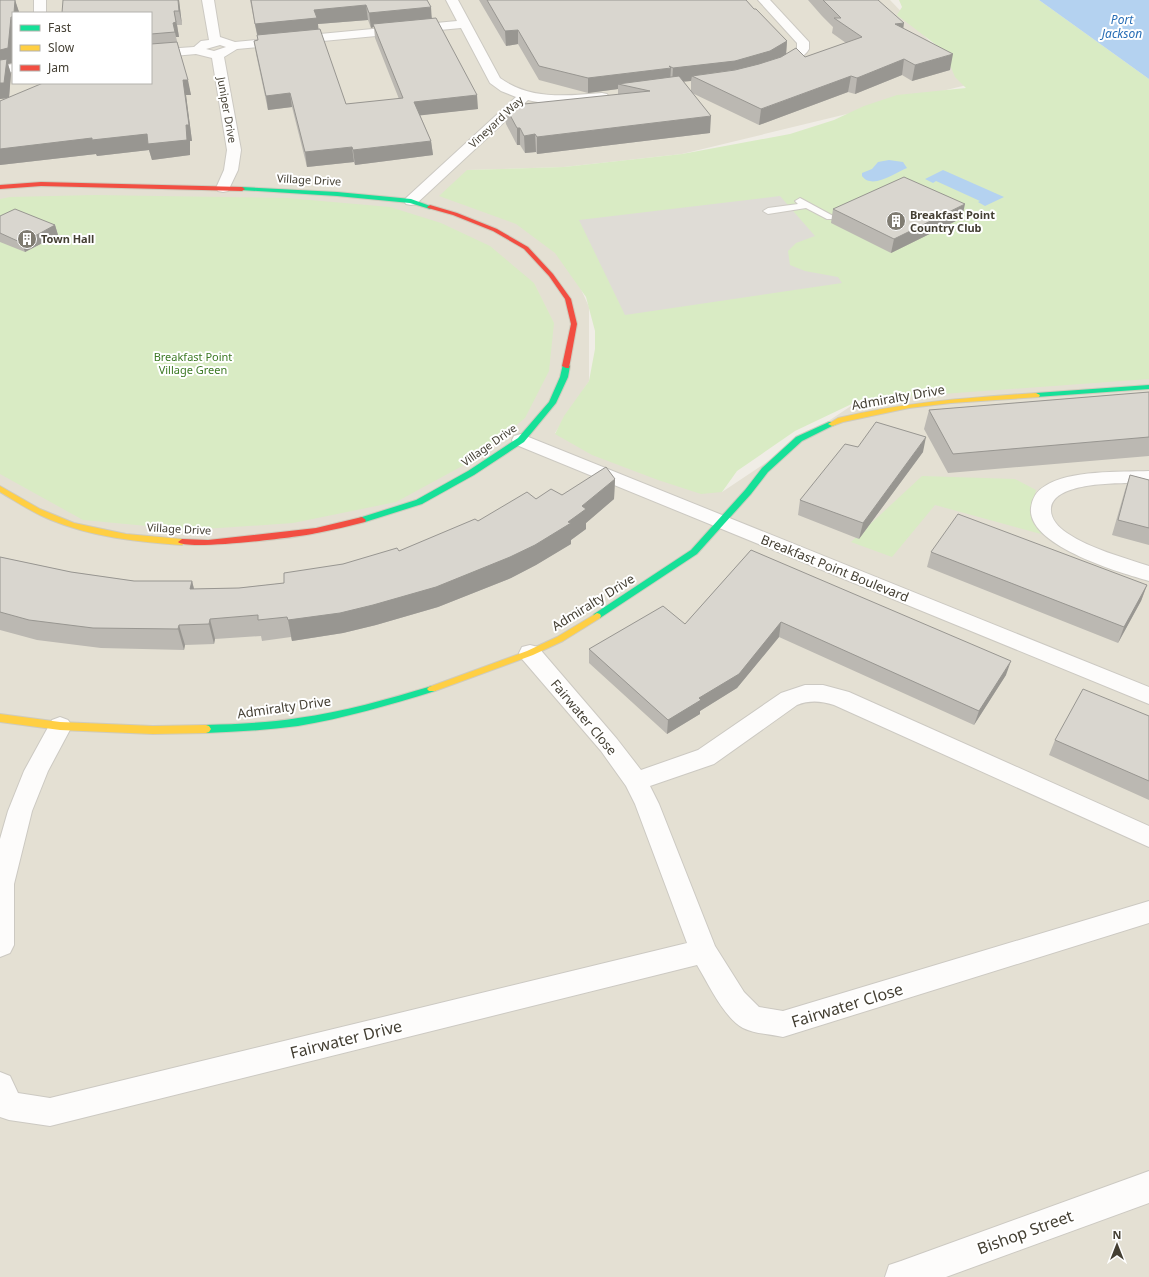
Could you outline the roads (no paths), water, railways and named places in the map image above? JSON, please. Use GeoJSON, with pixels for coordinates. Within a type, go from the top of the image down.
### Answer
{"type":"FeatureCollection","features":[{"type":"Feature","properties":{"kind":"street"},"geometry":{"type":"LineString","coordinates":[[40,0],[40,12]]}},
{"type":"Feature","properties":{"kind":"street","name":"Juniper Drive"},"geometry":{"type":"LineString","coordinates":[[208,0],[234,150],[231,170],[223,188]]}},
{"type":"Feature","properties":{"kind":"street","name":"Vineyard Way"},"geometry":{"type":"LineString","coordinates":[[411,201],[526,95],[506,88],[495,80],[452,0]]}},
{"type":"Feature","properties":{"kind":"street"},"geometry":{"type":"LineString","coordinates":[[764,0],[798,35],[803,42],[804,49],[792,60],[764,71]]}},
{"type":"Feature","properties":{"kind":"street"},"geometry":{"type":"LineString","coordinates":[[152,54],[199,50],[199,48],[205,44],[216,48],[225,42],[232,46],[464,24]]}},
{"type":"Feature","properties":{"kind":"street"},"geometry":{"type":"LineString","coordinates":[[0,70],[12,68]]}},
{"type":"Feature","properties":{"kind":"street"},"geometry":{"type":"LineString","coordinates":[[526,95],[566,100],[612,96]]}},
{"type":"Feature","properties":{"kind":"street","name":"Village Drive"},"geometry":{"type":"LineString","coordinates":[[0,187],[41,184],[223,188],[337,194],[411,201],[455,214],[495,230],[526,248],[551,275],[568,299],[574,324],[564,377],[552,403],[521,440],[471,473],[419,502],[371,518],[316,531],[208,543],[158,542],[71,525],[37,511],[0,489]]}},
{"type":"Feature","properties":{"kind":"street","name":"Admiralty Drive"},"geometry":{"type":"LineString","coordinates":[[0,718],[60,726],[153,730],[232,728],[309,720],[384,703],[451,683],[530,653],[560,638],[599,615],[694,552],[748,492],[764,470],[799,439],[841,420],[902,407],[951,401],[1149,387]]}},
{"type":"Feature","properties":{"kind":"street","name":"Breakfast Point Boulevard"},"geometry":{"type":"LineString","coordinates":[[521,440],[1149,696]]}},
{"type":"Feature","properties":{"kind":"street"},"geometry":{"type":"LineString","coordinates":[[1149,477],[1072,482],[1055,487],[1043,496],[1040,509],[1044,522],[1061,539],[1092,553],[1149,574]]}},
{"type":"Feature","properties":{"kind":"street","name":"Fairwater Close"},"geometry":{"type":"LineString","coordinates":[[530,653],[609,745],[636,781],[647,804],[704,952],[734,1001],[752,1018],[782,1024],[1149,912]]}},
{"type":"Feature","properties":{"kind":"street"},"geometry":{"type":"LineString","coordinates":[[636,781],[706,757],[789,699],[805,693],[823,693],[841,698],[1149,837]]}},
{"type":"Feature","properties":{"kind":"street"},"geometry":{"type":"LineString","coordinates":[[0,945],[1,884],[20,811],[36,771],[60,726]]}},
{"type":"Feature","properties":{"kind":"street","name":"Fairwater Drive"},"geometry":{"type":"LineString","coordinates":[[3,1103],[50,1112],[704,952]]}},
{"type":"Feature","properties":{"kind":"street","name":"Bishop Street"},"geometry":{"type":"LineString","coordinates":[[902,1277],[1149,1187]]}},
{"type":"Feature","properties":{"kind":"lane"},"geometry":{"type":"LineString","coordinates":[[797,199],[830,217]]}},
{"type":"Feature","properties":{"kind":"lane"},"geometry":{"type":"LineString","coordinates":[[768,211],[808,206]]}},
{"type":"Feature","properties":{"kind":"water","name":"Port Jackson"},"geometry":{"type":"Polygon","coordinates":[[[1039,0],[1149,0],[1149,79],[1039,0]]]}},
{"type":"Feature","properties":{"kind":"water"},"geometry":{"type":"Polygon","coordinates":[[[889,160],[903,162],[907,168],[877,181],[866,180],[862,176],[862,173],[872,169],[878,162],[889,160]]]}},
{"type":"Feature","properties":{"kind":"water"},"geometry":{"type":"Polygon","coordinates":[[[943,170],[1004,197],[985,206],[978,202],[980,201],[936,181],[933,183],[925,179],[943,170]]]}},
{"type":"Feature","properties":{"kind":"place","name":"Breakfast Point Country Club"},"geometry":{"type":"Point","coordinates":[896,221]}},
{"type":"Feature","properties":{"kind":"place","name":"Town Hall"},"geometry":{"type":"Point","coordinates":[27,239]}},
{"type":"Feature","properties":{"kind":"park label","name":"Breakfast Point Village Green"},"geometry":{"type":"Point","coordinates":[193,363]}}]}
